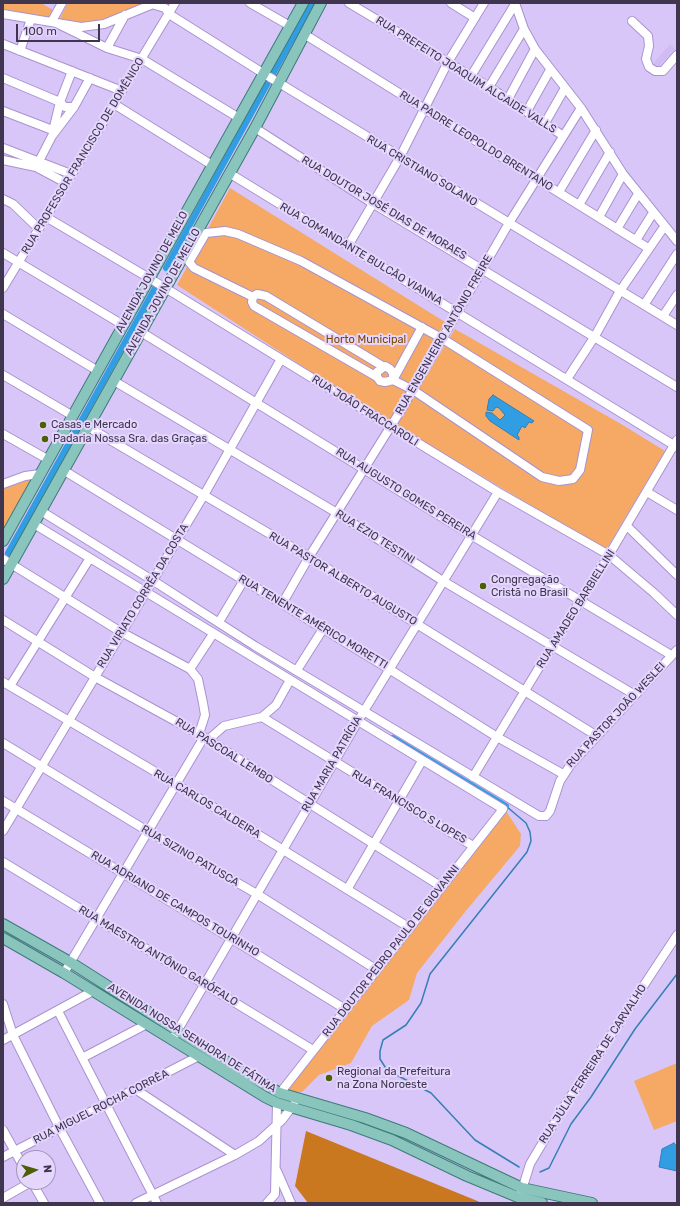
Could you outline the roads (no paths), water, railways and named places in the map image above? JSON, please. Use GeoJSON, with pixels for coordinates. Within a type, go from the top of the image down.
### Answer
{"type":"FeatureCollection","features":[{"type":"Feature","properties":{"kind":"main road","name":"AVENIDA JOVINO DE MELO"},"geometry":{"type":"LineString","coordinates":[[3,541],[303,3]]}},
{"type":"Feature","properties":{"kind":"main road","name":"AVENIDA JOVINO DE MELLO"},"geometry":{"type":"LineString","coordinates":[[3,579],[7,562],[34,524],[255,128],[277,82],[321,3]]}},
{"type":"Feature","properties":{"kind":"main road","name":"AVENIDA NOSSA SENHORA DE FÁTIMA"},"geometry":{"type":"LineString","coordinates":[[3,924],[70,962],[178,1029],[246,1074],[280,1093],[366,1118],[406,1133],[542,1203]]}},
{"type":"Feature","properties":{"kind":"main road","name":"AVENIDA NOSSA SENHORA DE FÁTIMA"},"geometry":{"type":"LineString","coordinates":[[3,938],[64,973],[277,1103],[351,1125],[392,1140],[466,1176],[521,1193],[592,1203]]}},
{"type":"Feature","properties":{"kind":"street"},"geometry":{"type":"LineString","coordinates":[[51,3],[60,5],[52,21]]}},
{"type":"Feature","properties":{"kind":"street","name":"RUA PROFESSOR FRANCISCO DE DOMÊNICO"},"geometry":{"type":"LineString","coordinates":[[3,288],[175,3]]}},
{"type":"Feature","properties":{"kind":"street"},"geometry":{"type":"LineString","coordinates":[[250,3],[290,26]]}},
{"type":"Feature","properties":{"kind":"street","name":"RUA PREFEITO JOAQUIM ALCAIDE VALLS"},"geometry":{"type":"LineString","coordinates":[[349,3],[489,87],[562,135]]}},
{"type":"Feature","properties":{"kind":"street"},"geometry":{"type":"LineString","coordinates":[[450,3],[475,18]]}},
{"type":"Feature","properties":{"kind":"street"},"geometry":{"type":"LineString","coordinates":[[348,246],[400,157],[448,62],[484,3]]}},
{"type":"Feature","properties":{"kind":"street"},"geometry":{"type":"LineString","coordinates":[[515,3],[524,29],[535,49],[581,108],[638,194],[677,241]]}},
{"type":"Feature","properties":{"kind":"street"},"geometry":{"type":"LineString","coordinates":[[471,76],[515,3]]}},
{"type":"Feature","properties":{"kind":"street"},"geometry":{"type":"LineString","coordinates":[[3,14],[81,27],[104,24],[151,4]]}},
{"type":"Feature","properties":{"kind":"street","name":"RUA CRISTIANO SOLANO"},"geometry":{"type":"LineString","coordinates":[[151,4],[160,5],[165,8],[169,14],[264,74],[677,325]]}},
{"type":"Feature","properties":{"kind":"street"},"geometry":{"type":"LineString","coordinates":[[107,48],[125,15]]}},
{"type":"Feature","properties":{"kind":"street"},"geometry":{"type":"LineString","coordinates":[[20,51],[31,19]]}},
{"type":"Feature","properties":{"kind":"street"},"geometry":{"type":"LineString","coordinates":[[52,21],[107,48],[142,59],[239,118]]}},
{"type":"Feature","properties":{"kind":"street"},"geometry":{"type":"LineString","coordinates":[[632,21],[648,36],[649,46],[646,59],[649,67],[655,71],[663,71],[677,55]]}},
{"type":"Feature","properties":{"kind":"street"},"geometry":{"type":"LineString","coordinates":[[489,87],[524,29]]}},
{"type":"Feature","properties":{"kind":"street","name":"RUA PADRE LEOPOLDO BRENTANO"},"geometry":{"type":"LineString","coordinates":[[304,34],[648,248]]}},
{"type":"Feature","properties":{"kind":"street"},"geometry":{"type":"LineString","coordinates":[[3,44],[122,90]]}},
{"type":"Feature","properties":{"kind":"street"},"geometry":{"type":"LineString","coordinates":[[508,99],[535,49]]}},
{"type":"Feature","properties":{"kind":"street"},"geometry":{"type":"LineString","coordinates":[[527,111],[550,70]]}},
{"type":"Feature","properties":{"kind":"street"},"geometry":{"type":"LineString","coordinates":[[37,164],[53,132],[60,102],[72,71]]}},
{"type":"Feature","properties":{"kind":"street"},"geometry":{"type":"LineString","coordinates":[[3,78],[60,102],[65,107],[74,107]]}},
{"type":"Feature","properties":{"kind":"street"},"geometry":{"type":"LineString","coordinates":[[53,132],[74,107],[90,78]]}},
{"type":"Feature","properties":{"kind":"street"},"geometry":{"type":"LineString","coordinates":[[545,123],[565,88]]}},
{"type":"Feature","properties":{"kind":"street"},"geometry":{"type":"LineString","coordinates":[[114,104],[212,165]]}},
{"type":"Feature","properties":{"kind":"street","name":"RUA ENGENHEIRO ANTÔNIO FREIRE"},"geometry":{"type":"LineString","coordinates":[[282,604],[309,557],[413,390],[536,178],[562,135],[581,108]]}},
{"type":"Feature","properties":{"kind":"street"},"geometry":{"type":"LineString","coordinates":[[3,111],[53,132]]}},
{"type":"Feature","properties":{"kind":"street","name":"RUA DOUTOR JOSÉ DIAS DE MORAES"},"geometry":{"type":"LineString","coordinates":[[255,128],[372,203],[483,268],[677,387]]}},
{"type":"Feature","properties":{"kind":"street"},"geometry":{"type":"LineString","coordinates":[[559,192],[596,130]]}},
{"type":"Feature","properties":{"kind":"street"},"geometry":{"type":"LineString","coordinates":[[3,148],[37,164],[66,183]]}},
{"type":"Feature","properties":{"kind":"street"},"geometry":{"type":"LineString","coordinates":[[579,205],[610,152]]}},
{"type":"Feature","properties":{"kind":"street"},"geometry":{"type":"LineString","coordinates":[[3,160],[37,164],[71,174]]}},
{"type":"Feature","properties":{"kind":"street","name":"RUA COMANDANTE BULCÃO VIANNA"},"geometry":{"type":"LineString","coordinates":[[229,173],[676,444]]}},
{"type":"Feature","properties":{"kind":"street"},"geometry":{"type":"LineString","coordinates":[[599,217],[624,174]]}},
{"type":"Feature","properties":{"kind":"street"},"geometry":{"type":"LineString","coordinates":[[617,229],[638,194]]}},
{"type":"Feature","properties":{"kind":"street"},"geometry":{"type":"LineString","coordinates":[[4,202],[26,215],[38,228]]}},
{"type":"Feature","properties":{"kind":"street"},"geometry":{"type":"LineString","coordinates":[[636,240],[654,213]]}},
{"type":"Feature","properties":{"kind":"street","name":"RUA JOÃO FRACCAROLI"},"geometry":{"type":"LineString","coordinates":[[46,217],[166,288],[498,492],[609,555],[654,593],[677,615]]}},
{"type":"Feature","properties":{"kind":"street"},"geometry":{"type":"LineString","coordinates":[[567,379],[595,336],[620,291],[664,226]]}},
{"type":"Feature","properties":{"kind":"street"},"geometry":{"type":"LineString","coordinates":[[225,231],[238,234],[301,261],[422,327],[588,430],[580,470],[573,479],[559,481],[542,477],[413,390],[393,380],[385,382],[380,381],[377,377],[254,306],[252,302],[253,297],[194,268],[189,262],[206,233],[225,231]]}},
{"type":"Feature","properties":{"kind":"street"},"geometry":{"type":"LineString","coordinates":[[3,253],[123,325]]}},
{"type":"Feature","properties":{"kind":"street"},"geometry":{"type":"LineString","coordinates":[[644,305],[677,254]]}},
{"type":"Feature","properties":{"kind":"street"},"geometry":{"type":"LineString","coordinates":[[253,297],[258,294],[266,296],[384,367],[390,369],[393,373],[393,380]]}},
{"type":"Feature","properties":{"kind":"street"},"geometry":{"type":"LineString","coordinates":[[663,316],[677,295]]}},
{"type":"Feature","properties":{"kind":"street"},"geometry":{"type":"LineString","coordinates":[[3,314],[98,371]]}},
{"type":"Feature","properties":{"kind":"street"},"geometry":{"type":"LineString","coordinates":[[393,380],[422,327]]}},
{"type":"Feature","properties":{"kind":"street","name":"RUA AUGUSTO GOMES PEREIRA"},"geometry":{"type":"LineString","coordinates":[[141,332],[471,535],[580,600],[674,652]]}},
{"type":"Feature","properties":{"kind":"street","name":"RUA VIRIATO CORRÊA DA COSTA"},"geometry":{"type":"LineString","coordinates":[[3,831],[176,539],[204,495],[281,359]]}},
{"type":"Feature","properties":{"kind":"street"},"geometry":{"type":"LineString","coordinates":[[377,377],[380,368],[384,367]]}},
{"type":"Feature","properties":{"kind":"street"},"geometry":{"type":"LineString","coordinates":[[3,375],[73,416]]}},
{"type":"Feature","properties":{"kind":"street","name":"RUA ÉZIO TESTINI"},"geometry":{"type":"LineString","coordinates":[[114,381],[337,513],[444,581],[634,695]]}},
{"type":"Feature","properties":{"kind":"street","name":"RUA PASTOR ALBERTO AUGUSTO"},"geometry":{"type":"LineString","coordinates":[[88,427],[309,557],[597,736]]}},
{"type":"Feature","properties":{"kind":"street"},"geometry":{"type":"LineString","coordinates":[[3,434],[49,460]]}},
{"type":"Feature","properties":{"kind":"street","name":"RUA AMADEO BARBIELLINI"},"geometry":{"type":"LineString","coordinates":[[473,776],[676,444]]}},
{"type":"Feature","properties":{"kind":"street","name":"RUA TENENTE AMÉRICO MORETTI"},"geometry":{"type":"LineString","coordinates":[[63,470],[389,669],[497,737],[563,774]]}},
{"type":"Feature","properties":{"kind":"street"},"geometry":{"type":"LineString","coordinates":[[3,484],[26,476],[40,474]]}},
{"type":"Feature","properties":{"kind":"street","name":"RUA MARIA PATRÍCIA"},"geometry":{"type":"LineString","coordinates":[[172,1040],[361,716],[498,492]]}},
{"type":"Feature","properties":{"kind":"street"},"geometry":{"type":"LineString","coordinates":[[647,492],[677,510]]}},
{"type":"Feature","properties":{"kind":"street"},"geometry":{"type":"LineString","coordinates":[[41,511],[255,646],[297,670],[422,761],[348,888]]}},
{"type":"Feature","properties":{"kind":"street"},"geometry":{"type":"LineString","coordinates":[[34,524],[290,680],[473,776]]}},
{"type":"Feature","properties":{"kind":"street"},"geometry":{"type":"LineString","coordinates":[[627,526],[677,575]]}},
{"type":"Feature","properties":{"kind":"street"},"geometry":{"type":"LineString","coordinates":[[10,686],[90,558]]}},
{"type":"Feature","properties":{"kind":"street"},"geometry":{"type":"LineString","coordinates":[[7,562],[121,632],[190,669],[196,675],[199,683],[205,715],[204,737],[64,973]]}},
{"type":"Feature","properties":{"kind":"street"},"geometry":{"type":"LineString","coordinates":[[219,622],[244,580]]}},
{"type":"Feature","properties":{"kind":"street","name":"RUA PASCOAL LEMBO"},"geometry":{"type":"LineString","coordinates":[[3,620],[95,677],[204,737],[442,887]]}},
{"type":"Feature","properties":{"kind":"street"},"geometry":{"type":"LineString","coordinates":[[297,670],[323,629]]}},
{"type":"Feature","properties":{"kind":"street"},"geometry":{"type":"LineString","coordinates":[[190,669],[213,634]]}},
{"type":"Feature","properties":{"kind":"street","name":"RUA PASTOR JOÃO WESLEI"},"geometry":{"type":"LineString","coordinates":[[473,776],[534,814],[542,816],[550,812],[563,774],[674,652]]}},
{"type":"Feature","properties":{"kind":"street"},"geometry":{"type":"LineString","coordinates":[[204,737],[224,726],[262,717],[276,706],[290,680]]}},
{"type":"Feature","properties":{"kind":"street","name":"RUA CARLOS CALDEIRA"},"geometry":{"type":"LineString","coordinates":[[3,682],[176,784],[348,888],[410,928]]}},
{"type":"Feature","properties":{"kind":"street","name":"RUA FRANCISCO S LOPES"},"geometry":{"type":"LineString","coordinates":[[262,717],[473,846]]}},
{"type":"Feature","properties":{"kind":"street","name":"RUA SIZINO PATUSCA"},"geometry":{"type":"LineString","coordinates":[[3,743],[149,832],[257,894],[377,970]]}},
{"type":"Feature","properties":{"kind":"street","name":"RUA DOUTOR PEDRO PAULO DE GIOVANNI"},"geometry":{"type":"LineString","coordinates":[[280,1093],[503,809],[422,761]]}},
{"type":"Feature","properties":{"kind":"street","name":"RUA ADRIANO DE CAMPOS TOURINHO"},"geometry":{"type":"LineString","coordinates":[[3,801],[345,1009]]}},
{"type":"Feature","properties":{"kind":"street","name":"RUA MAESTRO ANTÔNIO GARÓFALO"},"geometry":{"type":"LineString","coordinates":[[3,862],[313,1050]]}},
{"type":"Feature","properties":{"kind":"street","name":"RUA JÚLIA FERREIRA DE CARVALHO"},"geometry":{"type":"LineString","coordinates":[[521,1193],[530,1164],[565,1105],[677,935]]}},
{"type":"Feature","properties":{"kind":"street"},"geometry":{"type":"LineString","coordinates":[[3,1040],[93,991]]}},
{"type":"Feature","properties":{"kind":"street"},"geometry":{"type":"LineString","coordinates":[[3,1004],[13,1035],[60,1129],[100,1203]]}},
{"type":"Feature","properties":{"kind":"street"},"geometry":{"type":"LineString","coordinates":[[58,1011],[158,1203]]}},
{"type":"Feature","properties":{"kind":"street"},"geometry":{"type":"LineString","coordinates":[[82,1058],[147,1024]]}},
{"type":"Feature","properties":{"kind":"street","name":"RUA MIGUEL ROCHA CORRÊA"},"geometry":{"type":"LineString","coordinates":[[3,1157],[60,1129],[199,1056]]}},
{"type":"Feature","properties":{"kind":"street"},"geometry":{"type":"LineString","coordinates":[[135,1089],[235,1155]]}},
{"type":"Feature","properties":{"kind":"street"},"geometry":{"type":"LineString","coordinates":[[136,1203],[235,1155],[259,1140],[276,1126],[299,1099]]}},
{"type":"Feature","properties":{"kind":"street"},"geometry":{"type":"LineString","coordinates":[[270,1202],[275,1194],[277,1103]]}},
{"type":"Feature","properties":{"kind":"street"},"geometry":{"type":"LineString","coordinates":[[3,1130],[16,1154]]}},
{"type":"Feature","properties":{"kind":"street"},"geometry":{"type":"LineString","coordinates":[[276,1169],[291,1203]]}},
{"type":"Feature","properties":{"kind":"street"},"geometry":{"type":"LineString","coordinates":[[3,1198],[18,1190]]}},
{"type":"Feature","properties":{"kind":"street"},"geometry":{"type":"LineString","coordinates":[[37,1190],[44,1203]]}},
{"type":"Feature","properties":{"kind":"water"},"geometry":{"type":"Polygon","coordinates":[[[493,395],[534,421],[532,423],[529,422],[525,428],[522,426],[517,435],[519,440],[490,421],[486,416],[486,412],[492,413],[500,420],[505,415],[499,408],[496,407],[493,411],[487,410],[489,399],[493,395]]]}},
{"type":"Feature","properties":{"kind":"water"},"geometry":{"type":"Polygon","coordinates":[[[674,1143],[677,1147],[677,1171],[659,1167],[662,1149],[674,1143]]]}},
{"type":"Feature","properties":{"kind":"waterway"},"geometry":{"type":"LineString","coordinates":[[166,268],[312,3]]}},
{"type":"Feature","properties":{"kind":"waterway"},"geometry":{"type":"LineString","coordinates":[[8,553],[155,288]]}},
{"type":"Feature","properties":{"kind":"waterway"},"geometry":{"type":"LineString","coordinates":[[393,738],[506,806]]}},
{"type":"Feature","properties":{"kind":"waterway"},"geometry":{"type":"LineString","coordinates":[[506,806],[526,823],[530,832],[531,841],[527,852],[430,974],[421,1003],[406,1025],[383,1040],[380,1051],[380,1059],[387,1070],[431,1093],[475,1140],[519,1167]]}},
{"type":"Feature","properties":{"kind":"waterway"},"geometry":{"type":"LineString","coordinates":[[540,1172],[549,1168],[571,1124],[591,1097],[635,1029],[677,974]]}},
{"type":"Feature","properties":{"kind":"place","name":"Casas e Mercado"},"geometry":{"type":"Point","coordinates":[43,425]}},
{"type":"Feature","properties":{"kind":"place","name":"Padaria Nossa Sra. das Graças"},"geometry":{"type":"Point","coordinates":[45,439]}},
{"type":"Feature","properties":{"kind":"place","name":"Congregação Cristã no Brasil"},"geometry":{"type":"Point","coordinates":[483,586]}},
{"type":"Feature","properties":{"kind":"place","name":"Regional da Prefeitura na Zona Noroeste"},"geometry":{"type":"Point","coordinates":[329,1078]}},
{"type":"Feature","properties":{"kind":"park label","name":"Horto Municipal"},"geometry":{"type":"Point","coordinates":[366,340]}}]}
